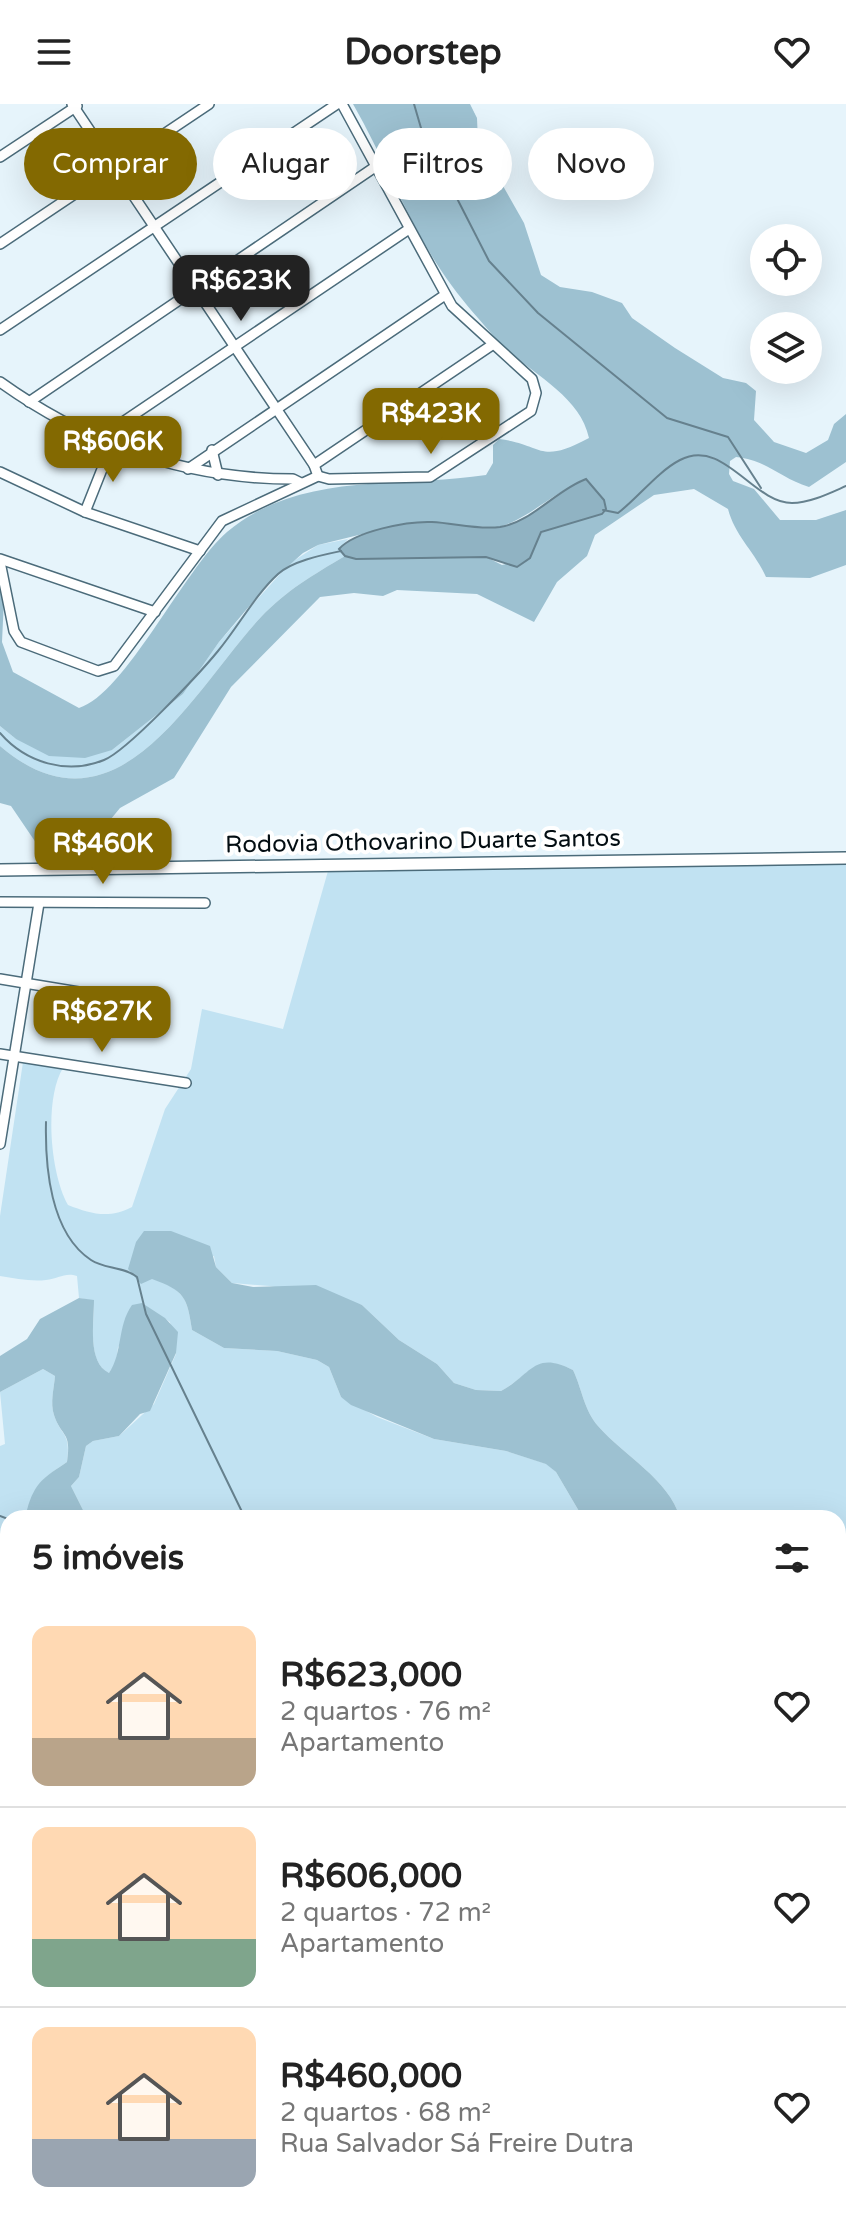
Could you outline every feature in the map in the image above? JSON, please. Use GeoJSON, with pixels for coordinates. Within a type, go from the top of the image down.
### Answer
{"type":"FeatureCollection","features":[{"type":"Feature","properties":{"kind":"main road","name":"Rodovia Othovarino Duarte Santos"},"geometry":{"type":"LineString","coordinates":[[0,870],[846,858]]}},
{"type":"Feature","properties":{"kind":"street"},"geometry":{"type":"LineString","coordinates":[[173,128],[209,104]]}},
{"type":"Feature","properties":{"kind":"street"},"geometry":{"type":"LineString","coordinates":[[0,330],[340,104],[373,163]]}},
{"type":"Feature","properties":{"kind":"street"},"geometry":{"type":"LineString","coordinates":[[0,157],[75,105],[90,128]]}},
{"type":"Feature","properties":{"kind":"street"},"geometry":{"type":"LineString","coordinates":[[29,402],[373,168]]}},
{"type":"Feature","properties":{"kind":"street"},"geometry":{"type":"LineString","coordinates":[[0,244],[66,200]]}},
{"type":"Feature","properties":{"kind":"street"},"geometry":{"type":"LineString","coordinates":[[137,200],[276,407],[318,476]]}},
{"type":"Feature","properties":{"kind":"street"},"geometry":{"type":"LineString","coordinates":[[0,560],[18,639],[25,645],[98,671],[114,666],[222,521],[318,476],[329,479],[430,477],[531,411],[536,393],[532,379],[492,345],[445,295],[393,200]]}},
{"type":"Feature","properties":{"kind":"street"},"geometry":{"type":"LineString","coordinates":[[85,512],[120,424],[409,229]]}},
{"type":"Feature","properties":{"kind":"street"},"geometry":{"type":"LineString","coordinates":[[188,469],[445,295]]}},
{"type":"Feature","properties":{"kind":"street"},"geometry":{"type":"LineString","coordinates":[[314,465],[492,345]]}},
{"type":"Feature","properties":{"kind":"street"},"geometry":{"type":"LineString","coordinates":[[0,382],[29,402],[111,445],[188,469],[218,475],[293,479],[301,483]]}},
{"type":"Feature","properties":{"kind":"street"},"geometry":{"type":"LineString","coordinates":[[212,450],[218,475]]}},
{"type":"Feature","properties":{"kind":"street"},"geometry":{"type":"LineString","coordinates":[[0,472],[85,512],[200,551]]}},
{"type":"Feature","properties":{"kind":"street"},"geometry":{"type":"LineString","coordinates":[[263,479],[268,499]]}},
{"type":"Feature","properties":{"kind":"street"},"geometry":{"type":"LineString","coordinates":[[0,560],[155,612]]}},
{"type":"Feature","properties":{"kind":"street"},"geometry":{"type":"LineString","coordinates":[[0,902],[205,903]]}},
{"type":"Feature","properties":{"kind":"street"},"geometry":{"type":"LineString","coordinates":[[0,1144],[39,903]]}},
{"type":"Feature","properties":{"kind":"street"},"geometry":{"type":"LineString","coordinates":[[0,979],[121,999]]}},
{"type":"Feature","properties":{"kind":"street"},"geometry":{"type":"LineString","coordinates":[[0,1054],[186,1083]]}},
{"type":"Feature","properties":{"kind":"shaded area"},"geometry":{"type":"Polygon","coordinates":[[[353,104],[470,104],[477,118],[477,128],[373,128],[373,143],[353,104]]]}},
{"type":"Feature","properties":{"kind":"shaded area"},"geometry":{"type":"Polygon","coordinates":[[[402,200],[511,200],[524,223],[541,275],[560,287],[592,292],[622,303],[632,318],[675,348],[723,378],[746,383],[756,391],[754,420],[774,442],[806,453],[828,440],[834,424],[846,414],[846,462],[809,487],[765,465],[736,457],[730,461],[729,474],[733,481],[754,489],[780,520],[816,520],[846,510],[846,565],[810,578],[766,577],[735,528],[728,509],[694,489],[654,495],[595,535],[587,556],[557,582],[534,622],[477,594],[397,590],[383,596],[354,593],[320,597],[231,687],[174,778],[120,808],[101,831],[97,861],[49,862],[11,806],[0,803],[0,746],[42,772],[81,778],[116,768],[149,746],[179,716],[271,607],[345,556],[356,559],[486,557],[502,565],[530,558],[541,532],[602,514],[586,480],[500,527],[395,526],[318,545],[303,553],[268,584],[219,642],[183,694],[112,750],[85,758],[49,756],[16,739],[0,726],[0,586],[4,599],[2,642],[13,672],[79,708],[97,698],[135,656],[210,550],[227,532],[255,513],[286,499],[318,491],[486,475],[493,463],[493,445],[499,439],[550,452],[589,438],[583,422],[563,395],[507,350],[468,306],[437,265],[402,200]]]}},
{"type":"Feature","properties":{"kind":"shaded area"},"geometry":{"type":"Polygon","coordinates":[[[586,479],[604,500],[606,509],[602,514],[541,532],[530,558],[517,567],[486,557],[356,559],[345,556],[339,549],[369,532],[410,523],[491,528],[512,524],[586,479]]]}},
{"type":"Feature","properties":{"kind":"shaded area"},"geometry":{"type":"Polygon","coordinates":[[[348,539],[339,549],[345,556],[271,607],[179,716],[149,746],[116,768],[81,778],[42,772],[0,746],[0,726],[16,739],[112,750],[183,694],[219,642],[289,564],[318,545],[348,539]]]}},
{"type":"Feature","properties":{"kind":"shaded area"},"geometry":{"type":"Polygon","coordinates":[[[846,863],[846,1510],[677,1510],[656,1480],[593,1420],[573,1370],[550,1363],[541,1364],[501,1391],[476,1390],[454,1383],[437,1364],[399,1340],[362,1305],[270,1286],[232,1283],[216,1267],[214,1256],[152,1278],[182,1296],[192,1330],[224,1348],[277,1351],[317,1360],[329,1367],[341,1397],[377,1417],[434,1439],[506,1451],[547,1464],[556,1472],[578,1510],[83,1510],[71,1486],[79,1477],[86,1446],[93,1441],[119,1436],[154,1404],[176,1354],[170,1322],[155,1312],[118,1347],[116,1363],[109,1373],[102,1368],[95,1351],[94,1301],[79,1298],[77,1276],[35,1280],[0,1276],[0,1216],[23,1062],[63,1068],[57,1081],[51,1117],[53,1156],[68,1205],[92,1213],[108,1214],[132,1207],[165,1109],[191,1069],[202,1009],[283,1029],[328,871],[846,863]]]}},
{"type":"Feature","properties":{"kind":"shaded area"},"geometry":{"type":"Polygon","coordinates":[[[144,1231],[171,1231],[210,1246],[216,1267],[232,1283],[253,1287],[316,1285],[362,1305],[399,1340],[437,1364],[454,1383],[476,1390],[501,1391],[541,1363],[560,1364],[573,1370],[593,1420],[656,1480],[677,1510],[578,1510],[556,1472],[546,1464],[506,1451],[434,1439],[351,1405],[341,1397],[329,1367],[317,1360],[277,1351],[224,1348],[192,1330],[186,1303],[178,1292],[152,1279],[141,1284],[128,1269],[136,1242],[144,1231]]]}},
{"type":"Feature","properties":{"kind":"shaded area"},"geometry":{"type":"Polygon","coordinates":[[[79,1298],[94,1300],[95,1351],[102,1368],[109,1373],[132,1305],[142,1303],[165,1318],[178,1332],[176,1353],[150,1411],[140,1414],[119,1436],[93,1441],[86,1446],[79,1477],[71,1486],[83,1510],[27,1510],[37,1486],[67,1462],[67,1439],[53,1410],[55,1376],[43,1369],[0,1392],[0,1356],[27,1339],[40,1319],[79,1298]]]}},
{"type":"Feature","properties":{"kind":"shaded area"},"geometry":{"type":"Polygon","coordinates":[[[43,1369],[55,1376],[53,1410],[66,1439],[67,1462],[38,1486],[28,1510],[0,1510],[0,1446],[5,1444],[0,1392],[43,1369]]]}},
{"type":"Feature","properties":{"kind":"waterway"},"geometry":{"type":"LineString","coordinates":[[414,104],[421,128],[489,261],[538,313],[667,418],[728,437],[761,488]]}},
{"type":"Feature","properties":{"kind":"waterway"},"geometry":{"type":"LineString","coordinates":[[603,510],[618,513],[672,465],[696,455],[724,463],[764,493],[792,503],[820,497],[846,486]]}},
{"type":"Feature","properties":{"kind":"waterway"},"geometry":{"type":"LineString","coordinates":[[0,733],[22,752],[48,763],[76,766],[104,760],[129,742],[196,676],[278,574],[299,562],[341,551]]}},
{"type":"Feature","properties":{"kind":"waterway"},"geometry":{"type":"LineString","coordinates":[[46,1122],[49,1178],[58,1216],[77,1248],[91,1260],[137,1277],[146,1314],[241,1510]]}}]}
